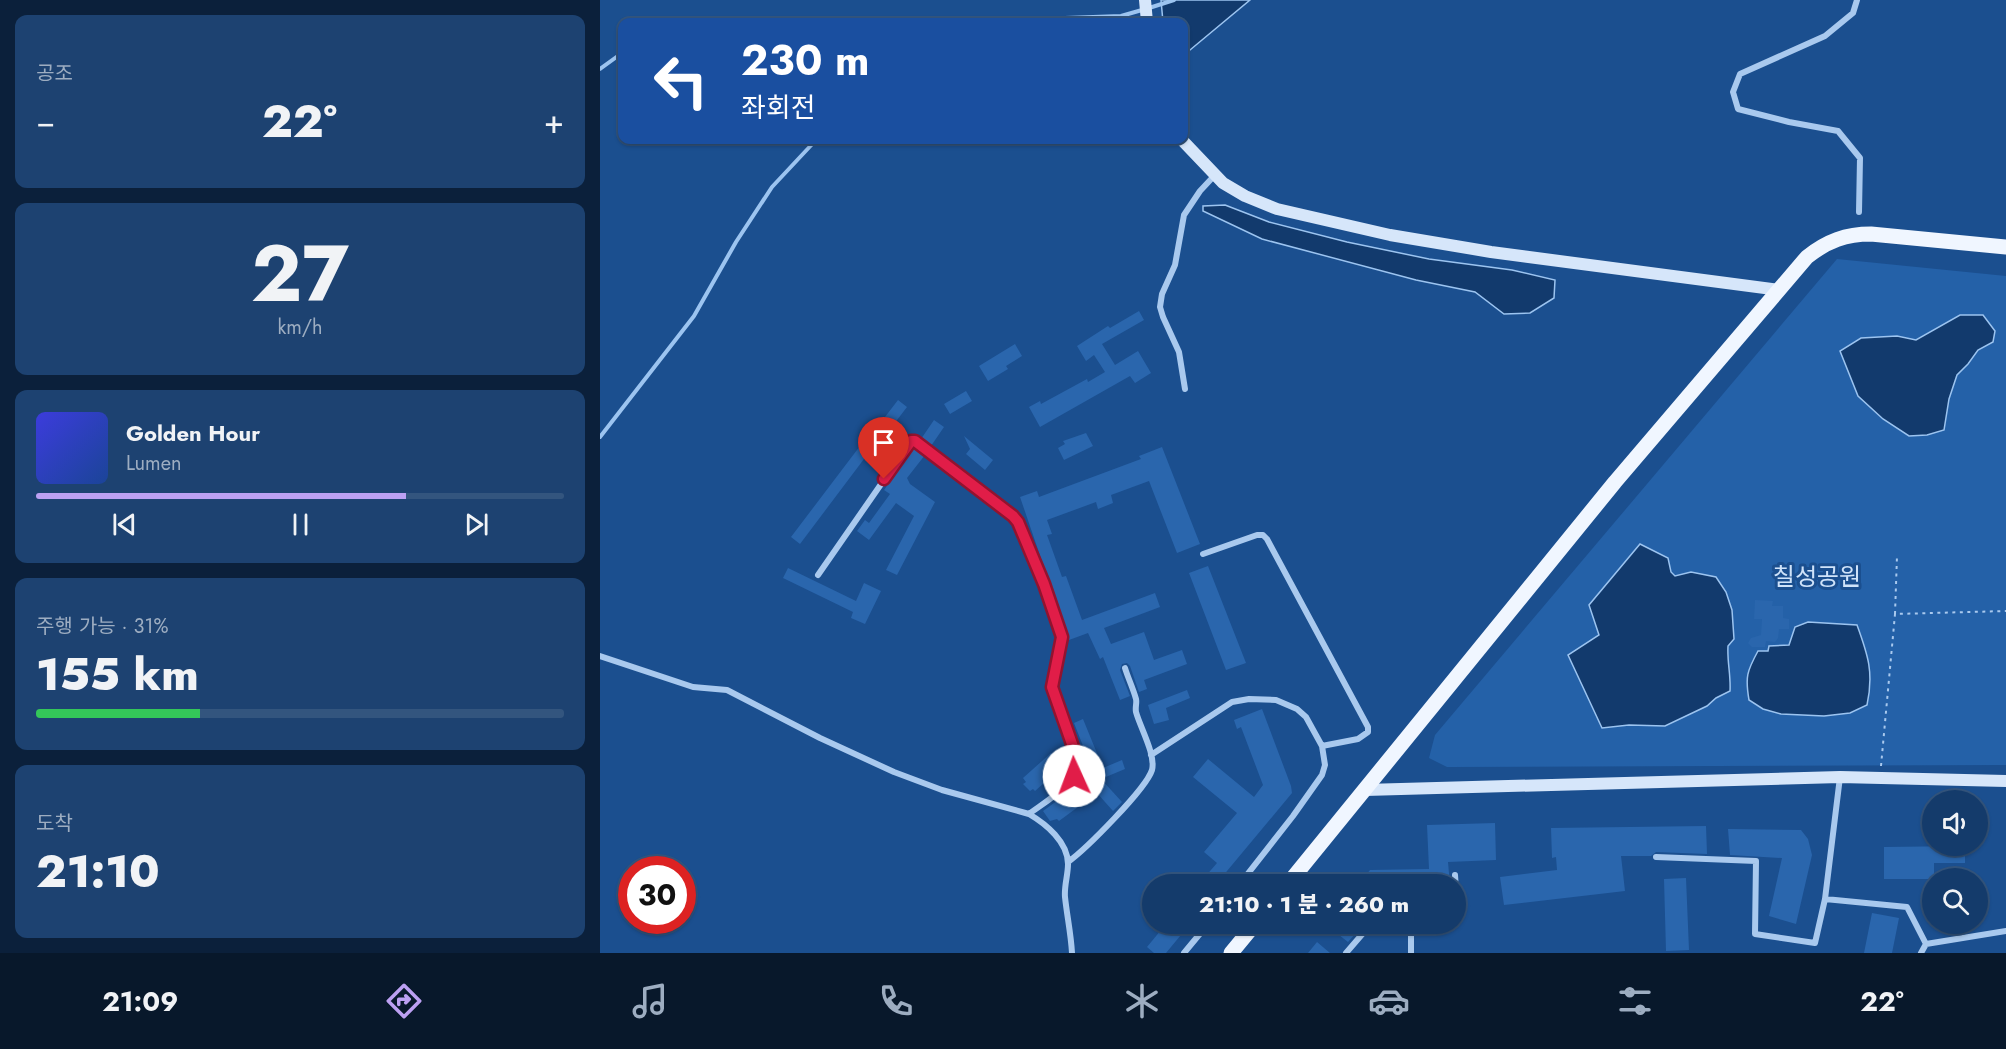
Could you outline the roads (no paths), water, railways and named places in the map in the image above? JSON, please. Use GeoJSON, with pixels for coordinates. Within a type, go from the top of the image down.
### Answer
{"type":"FeatureCollection","features":[{"type":"Feature","properties":{"kind":"main road"},"geometry":{"type":"LineString","coordinates":[[1296,874],[1615,482],[1807,257],[1821,246],[1850,236],[1871,234],[2006,247]]}},
{"type":"Feature","properties":{"kind":"main road"},"geometry":{"type":"LineString","coordinates":[[1232,953],[1247,934]]}},
{"type":"Feature","properties":{"kind":"street"},"geometry":{"type":"LineString","coordinates":[[1857,0],[1853,13],[1825,36],[1740,74],[1733,92],[1738,109],[1838,131],[1860,158],[1859,212]]}},
{"type":"Feature","properties":{"kind":"street"},"geometry":{"type":"LineString","coordinates":[[1186,144],[1214,176],[1245,196],[1277,208],[1390,235],[1491,252],[1780,290]]}},
{"type":"Feature","properties":{"kind":"street"},"geometry":{"type":"LineString","coordinates":[[1185,389],[1179,352],[1160,307],[1162,294],[1175,265],[1184,215],[1200,191],[1214,176]]}},
{"type":"Feature","properties":{"kind":"street"},"geometry":{"type":"LineString","coordinates":[[818,575],[911,441],[915,441],[1013,516],[1018,522],[1044,584],[1062,637],[1052,687],[1078,761],[1078,770],[1069,782],[1029,814]]}},
{"type":"Feature","properties":{"kind":"street"},"geometry":{"type":"LineString","coordinates":[[1203,554],[1257,535],[1267,539],[1368,727],[1368,732],[1358,739],[1322,746]]}},
{"type":"Feature","properties":{"kind":"street"},"geometry":{"type":"LineString","coordinates":[[600,656],[693,687],[727,690],[810,733],[894,772],[942,790],[1029,814],[1048,828],[1064,847],[1068,862],[1065,894],[1072,953]]}},
{"type":"Feature","properties":{"kind":"street"},"geometry":{"type":"LineString","coordinates":[[1068,862],[1100,835],[1146,781],[1152,769],[1150,754],[1135,709],[1137,701],[1125,668]]}},
{"type":"Feature","properties":{"kind":"street"},"geometry":{"type":"LineString","coordinates":[[1150,754],[1232,702],[1249,699],[1276,700],[1297,709],[1306,717],[1322,746],[1324,765],[1317,783],[1247,874]]}},
{"type":"Feature","properties":{"kind":"street"},"geometry":{"type":"LineString","coordinates":[[1656,857],[1756,861],[1755,934],[1815,943],[1825,898],[1840,777]]}},
{"type":"Feature","properties":{"kind":"street"},"geometry":{"type":"LineString","coordinates":[[1365,790],[1840,777],[2006,781]]}},
{"type":"Feature","properties":{"kind":"street"},"geometry":{"type":"LineString","coordinates":[[1825,898],[1907,907],[1926,944]]}},
{"type":"Feature","properties":{"kind":"street"},"geometry":{"type":"LineString","coordinates":[[1926,944],[2006,931]]}},
{"type":"Feature","properties":{"kind":"street"},"geometry":{"type":"LineString","coordinates":[[1184,953],[1200,934]]}},
{"type":"Feature","properties":{"kind":"street"},"geometry":{"type":"LineString","coordinates":[[1346,953],[1362,934]]}},
{"type":"Feature","properties":{"kind":"street"},"geometry":{"type":"LineString","coordinates":[[1411,934],[1411,953]]}},
{"type":"Feature","properties":{"kind":"street"},"geometry":{"type":"LineString","coordinates":[[1921,953],[1926,944]]}},
{"type":"Feature","properties":{"kind":"waterway"},"geometry":{"type":"LineString","coordinates":[[1149,8],[1174,0]]}},
{"type":"Feature","properties":{"kind":"waterway"},"geometry":{"type":"LineString","coordinates":[[1065,18],[1121,16],[1142,10]]}},
{"type":"Feature","properties":{"kind":"waterway"},"geometry":{"type":"LineString","coordinates":[[600,69],[618,56]]}},
{"type":"Feature","properties":{"kind":"waterway"},"geometry":{"type":"LineString","coordinates":[[600,437],[694,316],[736,242],[772,187],[812,144]]}},
{"type":"Feature","properties":{"kind":"park label","name":"칠성공원"},"geometry":{"type":"Point","coordinates":[1817,576]}}]}
